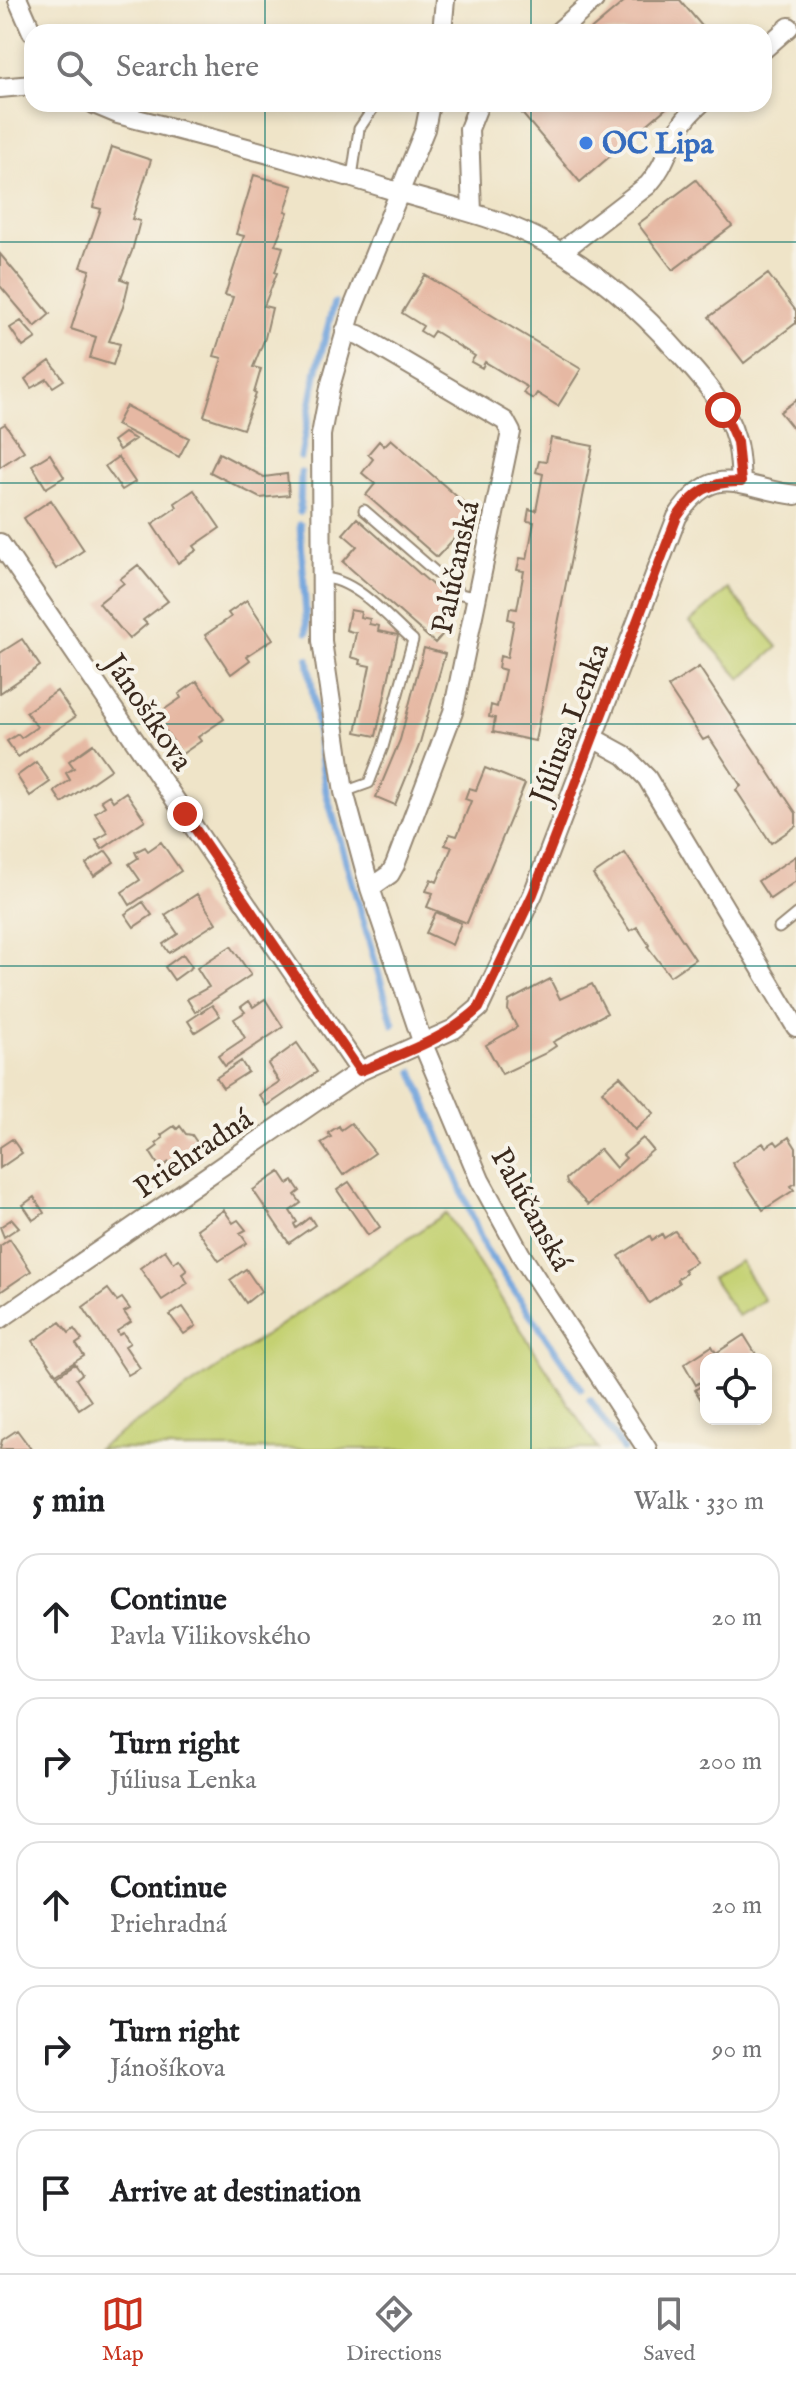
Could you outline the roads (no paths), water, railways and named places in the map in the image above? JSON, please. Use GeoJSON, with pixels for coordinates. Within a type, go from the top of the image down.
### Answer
{"type":"FeatureCollection","features":[{"type":"Feature","properties":{"kind":"street"},"geometry":{"type":"LineString","coordinates":[[18,0],[28,24]]}},
{"type":"Feature","properties":{"kind":"street"},"geometry":{"type":"LineString","coordinates":[[443,24],[445,0]]}},
{"type":"Feature","properties":{"kind":"street"},"geometry":{"type":"LineString","coordinates":[[567,24],[594,0]]}},
{"type":"Feature","properties":{"kind":"street"},"geometry":{"type":"LineString","coordinates":[[772,42],[789,27]]}},
{"type":"Feature","properties":{"kind":"street"},"geometry":{"type":"LineString","coordinates":[[0,88],[24,86]]}},
{"type":"Feature","properties":{"kind":"street"},"geometry":{"type":"LineString","coordinates":[[113,112],[472,213],[519,230],[561,252],[635,307],[697,374],[729,421],[737,442],[741,482]]}},
{"type":"Feature","properties":{"kind":"street","name":"Palúčanská"},"geometry":{"type":"LineString","coordinates":[[428,112],[425,129],[345,331],[321,435],[322,641],[344,792],[370,888],[423,1044],[480,1180],[521,1255],[647,1449]]}},
{"type":"Feature","properties":{"kind":"street"},"geometry":{"type":"LineString","coordinates":[[472,213],[469,129],[476,112]]}},
{"type":"Feature","properties":{"kind":"street"},"geometry":{"type":"LineString","coordinates":[[561,252],[648,185],[657,175],[684,117],[690,112]]}},
{"type":"Feature","properties":{"kind":"street","name":"Palúčanská"},"geometry":{"type":"LineString","coordinates":[[345,331],[359,335],[505,421],[511,432],[453,712],[395,865],[390,874],[370,888]]}},
{"type":"Feature","properties":{"kind":"street","name":"Júliusa Lenka"},"geometry":{"type":"LineString","coordinates":[[423,1044],[454,1029],[479,1008],[533,894],[677,517],[698,491],[710,485],[741,482],[796,495]]}},
{"type":"Feature","properties":{"kind":"street","name":"Jánošíkova"},"geometry":{"type":"LineString","coordinates":[[0,543],[360,1071]]}},
{"type":"Feature","properties":{"kind":"street"},"geometry":{"type":"LineString","coordinates":[[593,738],[624,755],[647,778],[789,996],[796,1027]]}},
{"type":"Feature","properties":{"kind":"street","name":"Priehradná"},"geometry":{"type":"LineString","coordinates":[[0,1319],[360,1071],[423,1044]]}},
{"type":"Feature","properties":{"kind":"lane"},"geometry":{"type":"LineString","coordinates":[[352,177],[359,129],[371,112]]}},
{"type":"Feature","properties":{"kind":"lane"},"geometry":{"type":"LineString","coordinates":[[364,510],[461,594],[477,598]]}},
{"type":"Feature","properties":{"kind":"lane"},"geometry":{"type":"LineString","coordinates":[[322,578],[334,578],[353,588],[413,640],[383,747],[369,783],[344,792]]}},
{"type":"Feature","properties":{"kind":"lane"},"geometry":{"type":"LineString","coordinates":[[779,928],[796,914]]}},
{"type":"Feature","properties":{"kind":"waterway"},"geometry":{"type":"LineString","coordinates":[[301,457],[317,369],[334,303]]}},
{"type":"Feature","properties":{"kind":"waterway"},"geometry":{"type":"LineString","coordinates":[[300,512],[301,473]]}},
{"type":"Feature","properties":{"kind":"waterway"},"geometry":{"type":"LineString","coordinates":[[300,525],[307,632]]}},
{"type":"Feature","properties":{"kind":"waterway"},"geometry":{"type":"LineString","coordinates":[[308,659],[326,792],[393,1024]]}},
{"type":"Feature","properties":{"kind":"waterway"},"geometry":{"type":"LineString","coordinates":[[413,1072],[485,1248],[581,1388]]}},
{"type":"Feature","properties":{"kind":"waterway"},"geometry":{"type":"LineString","coordinates":[[590,1400],[623,1449]]}},
{"type":"Feature","properties":{"kind":"place","name":"OC Lipa"},"geometry":{"type":"Point","coordinates":[586,143]}}]}
